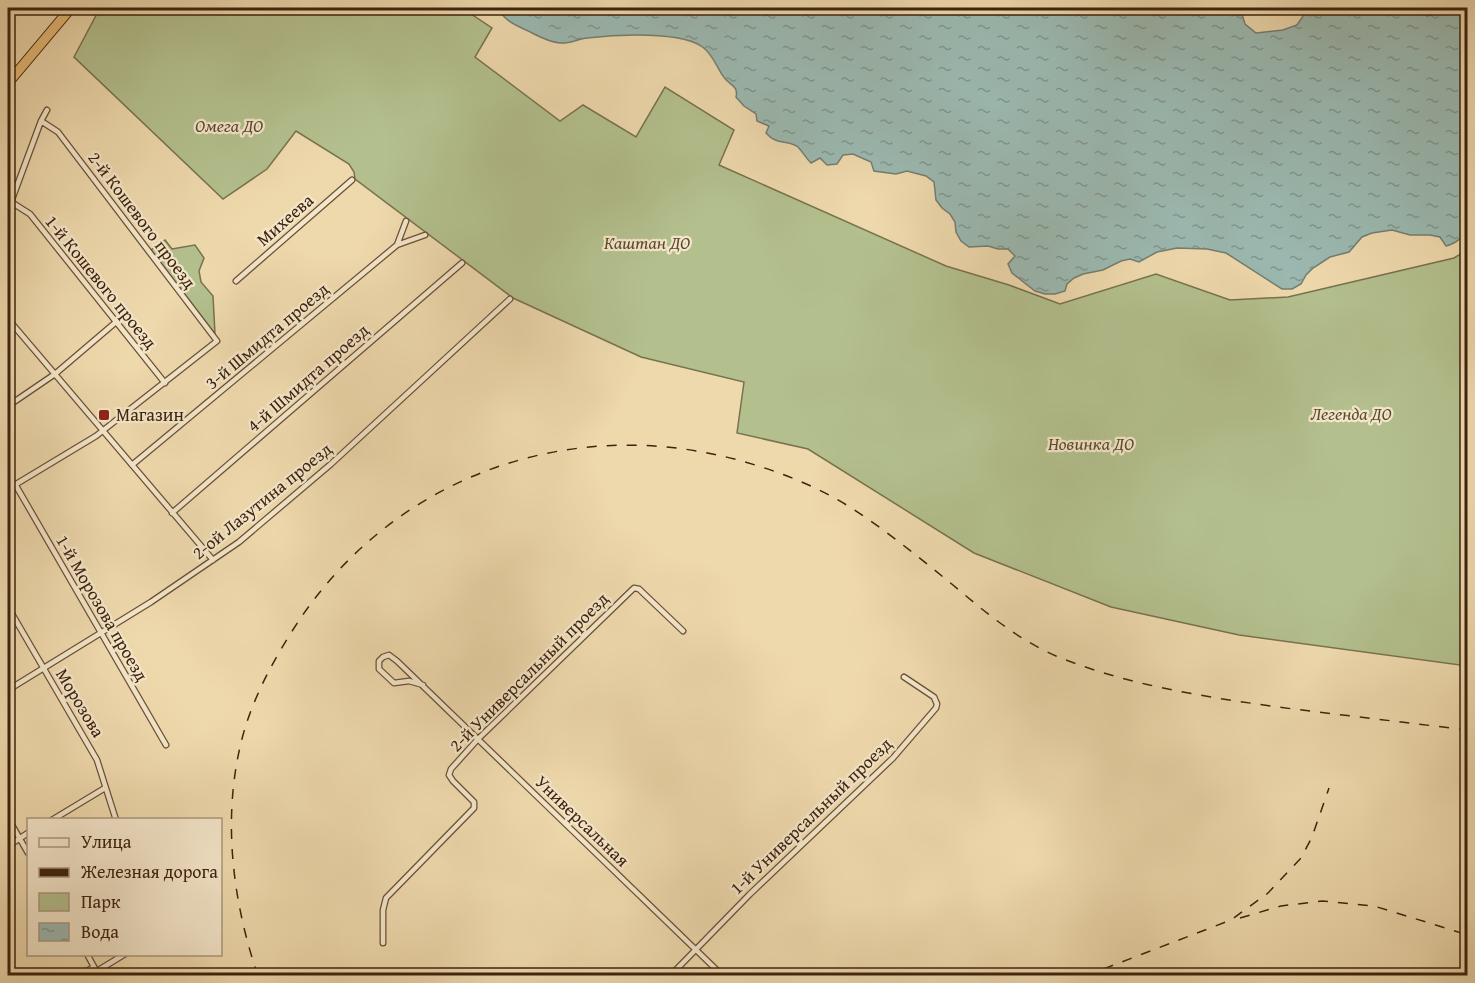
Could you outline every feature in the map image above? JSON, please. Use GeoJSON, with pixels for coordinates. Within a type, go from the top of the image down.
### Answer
{"type":"FeatureCollection","features":[{"type":"Feature","properties":{"kind":"highway"},"geometry":{"type":"LineString","coordinates":[[8,83],[71,8]]}},
{"type":"Feature","properties":{"kind":"street"},"geometry":{"type":"LineString","coordinates":[[8,209],[47,110]]}},
{"type":"Feature","properties":{"kind":"street","name":"2-й Кошевого проезд"},"geometry":{"type":"LineString","coordinates":[[41,121],[58,132],[217,341],[165,383]]}},
{"type":"Feature","properties":{"kind":"street","name":"Михеева"},"geometry":{"type":"LineString","coordinates":[[236,281],[352,180]]}},
{"type":"Feature","properties":{"kind":"street","name":"1-й Кошевого проезд"},"geometry":{"type":"LineString","coordinates":[[11,202],[30,214],[165,383]]}},
{"type":"Feature","properties":{"kind":"street"},"geometry":{"type":"LineString","coordinates":[[397,245],[406,221]]}},
{"type":"Feature","properties":{"kind":"street","name":"3-й Шмидта проезд"},"geometry":{"type":"LineString","coordinates":[[132,465],[397,245],[425,235]]}},
{"type":"Feature","properties":{"kind":"street","name":"4-й Шмидта проезд"},"geometry":{"type":"LineString","coordinates":[[172,513],[462,263]]}},
{"type":"Feature","properties":{"kind":"street","name":"2-ой Лазутина проезд"},"geometry":{"type":"LineString","coordinates":[[8,690],[151,603],[238,542],[331,464],[510,300]]}},
{"type":"Feature","properties":{"kind":"street"},"geometry":{"type":"LineString","coordinates":[[8,319],[213,560]]}},
{"type":"Feature","properties":{"kind":"street"},"geometry":{"type":"LineString","coordinates":[[8,406],[55,375],[116,322]]}},
{"type":"Feature","properties":{"kind":"street"},"geometry":{"type":"LineString","coordinates":[[8,489],[103,432],[165,383]]}},
{"type":"Feature","properties":{"kind":"street","name":"1-й Морозова проезд"},"geometry":{"type":"LineString","coordinates":[[15,484],[166,745]]}},
{"type":"Feature","properties":{"kind":"street","name":"2-й Универсальный проезд"},"geometry":{"type":"LineString","coordinates":[[383,943],[383,910],[386,898],[474,808],[474,802],[449,775],[478,739],[631,589],[637,588],[683,631]]}},
{"type":"Feature","properties":{"kind":"street","name":"Морозова"},"geometry":{"type":"LineString","coordinates":[[8,607],[97,760],[116,818]]}},
{"type":"Feature","properties":{"kind":"street","name":"Универсальная"},"geometry":{"type":"LineString","coordinates":[[423,686],[409,681],[391,682],[379,669],[379,661],[386,656],[391,656],[423,686],[478,739],[695,949],[723,975]]}},
{"type":"Feature","properties":{"kind":"street","name":"1-й Универсальный проезд"},"geometry":{"type":"LineString","coordinates":[[670,975],[750,894],[893,758],[936,708],[934,698],[904,677]]}},
{"type":"Feature","properties":{"kind":"street"},"geometry":{"type":"LineString","coordinates":[[54,818],[105,788]]}},
{"type":"Feature","properties":{"kind":"street"},"geometry":{"type":"LineString","coordinates":[[8,818],[27,851]]}},
{"type":"Feature","properties":{"kind":"street"},"geometry":{"type":"LineString","coordinates":[[8,846],[27,834]]}},
{"type":"Feature","properties":{"kind":"street"},"geometry":{"type":"LineString","coordinates":[[88,956],[97,971]]}},
{"type":"Feature","properties":{"kind":"street"},"geometry":{"type":"LineString","coordinates":[[77,975],[97,971],[122,956]]}},
{"type":"Feature","properties":{"kind":"green space"},"geometry":{"type":"Polygon","coordinates":[[[100,8],[462,8],[492,28],[475,57],[560,121],[583,105],[636,137],[665,87],[734,130],[719,165],[946,266],[1009,285],[1060,304],[1156,274],[1230,300],[1288,297],[1454,258],[1467,250],[1467,666],[1239,635],[1111,607],[974,553],[808,449],[737,433],[744,382],[641,357],[513,298],[355,179],[349,164],[296,131],[267,169],[223,199],[74,57],[100,8]]]}},
{"type":"Feature","properties":{"kind":"green space"},"geometry":{"type":"Polygon","coordinates":[[[165,240],[172,249],[195,245],[204,258],[199,271],[201,282],[213,296],[215,334],[151,250],[165,240]]]}},
{"type":"Feature","properties":{"kind":"water"},"geometry":{"type":"Polygon","coordinates":[[[498,8],[1240,8],[1245,24],[1256,33],[1283,30],[1297,25],[1305,13],[1318,8],[1429,8],[1427,16],[1452,9],[1467,8],[1467,228],[1459,240],[1446,246],[1440,237],[1430,235],[1410,235],[1392,230],[1372,233],[1362,237],[1349,252],[1330,257],[1313,268],[1301,284],[1292,289],[1282,289],[1226,253],[1207,249],[1177,248],[1157,252],[1139,262],[1130,259],[1103,270],[1083,274],[1067,284],[1065,291],[1045,294],[1035,291],[1012,273],[1008,264],[1015,256],[1008,249],[988,246],[969,247],[961,241],[956,232],[955,222],[936,200],[934,182],[926,176],[907,171],[896,174],[874,171],[871,162],[853,154],[843,155],[837,164],[827,165],[820,158],[811,163],[798,147],[774,140],[766,133],[769,126],[757,121],[756,114],[736,97],[735,87],[725,79],[710,55],[695,43],[666,36],[648,35],[555,42],[513,24],[503,16],[498,8]]]}},
{"type":"Feature","properties":{"kind":"railway"},"geometry":{"type":"LineString","coordinates":[[258,976],[241,915],[232,853],[231,821],[233,790],[245,728],[262,684],[277,656],[302,616],[342,567],[388,525],[439,492],[494,468],[553,452],[614,445],[676,448],[738,460],[797,480],[839,501],[892,536],[989,615],[1028,642],[1056,656],[1114,676],[1173,690],[1232,700],[1468,730]]}},
{"type":"Feature","properties":{"kind":"railway"},"geometry":{"type":"LineString","coordinates":[[1085,976],[1231,920],[1268,893],[1301,858],[1312,837],[1329,788]]}},
{"type":"Feature","properties":{"kind":"railway"},"geometry":{"type":"LineString","coordinates":[[1240,918],[1281,906],[1322,901],[1374,906],[1468,935]]}},
{"type":"Feature","properties":{"kind":"place","name":"Магазин"},"geometry":{"type":"Point","coordinates":[104,415]}},
{"type":"Feature","properties":{"kind":"park label","name":"Омега ДО"},"geometry":{"type":"Point","coordinates":[229,126]}},
{"type":"Feature","properties":{"kind":"park label","name":"Каштан ДО"},"geometry":{"type":"Point","coordinates":[647,243]}},
{"type":"Feature","properties":{"kind":"park label","name":"Легенда ДО"},"geometry":{"type":"Point","coordinates":[1351,414]}},
{"type":"Feature","properties":{"kind":"park label","name":"Новинка ДО"},"geometry":{"type":"Point","coordinates":[1091,444]}}]}
